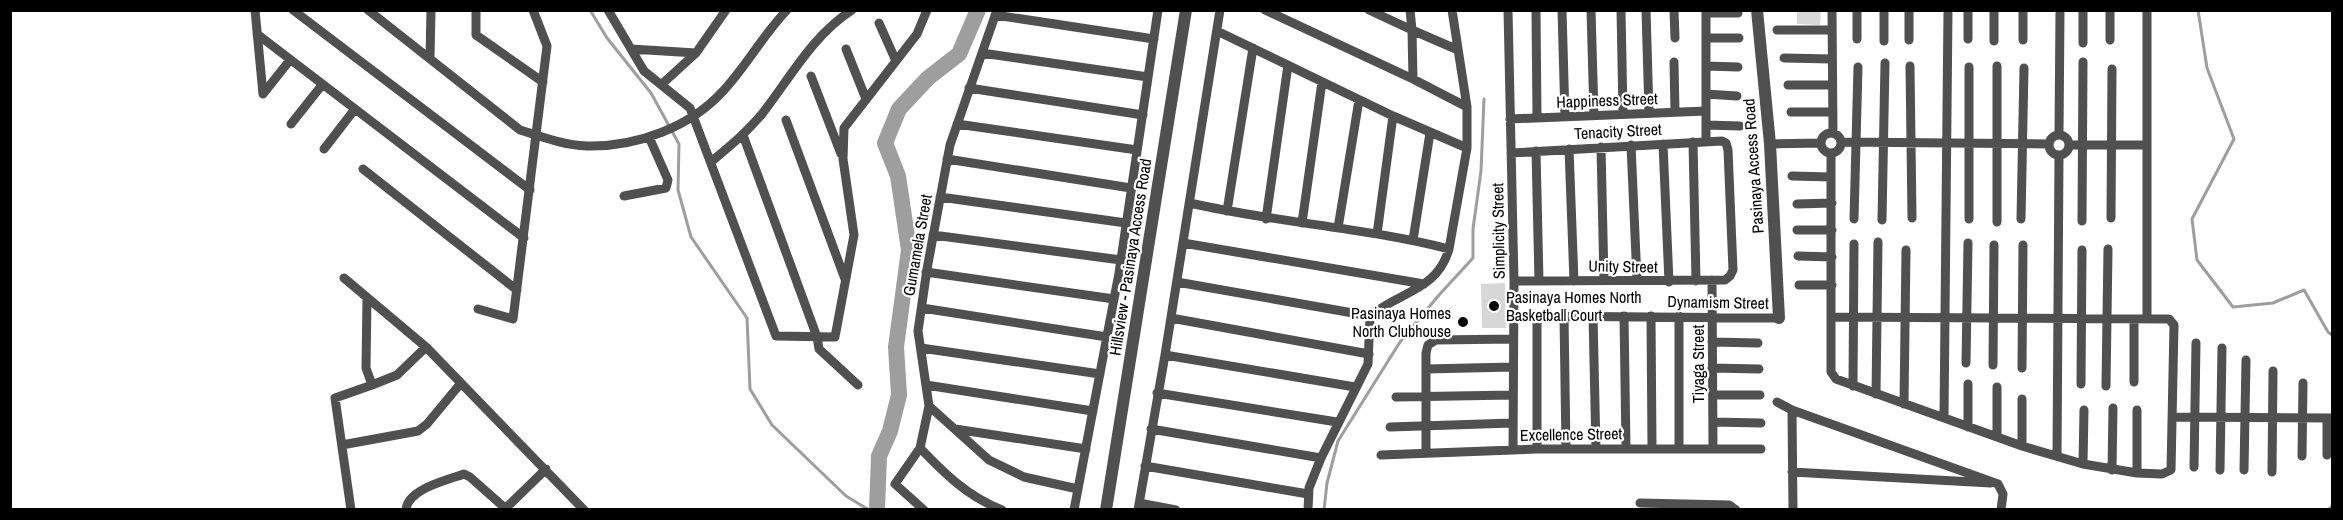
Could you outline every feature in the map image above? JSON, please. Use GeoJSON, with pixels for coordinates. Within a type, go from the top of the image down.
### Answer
{"type":"FeatureCollection","features":[{"type":"Feature","properties":{"kind":"street"},"geometry":{"type":"LineString","coordinates":[[255,10],[263,94],[290,60]]}},
{"type":"Feature","properties":{"kind":"street"},"geometry":{"type":"LineString","coordinates":[[293,10],[530,190]]}},
{"type":"Feature","properties":{"kind":"street"},"geometry":{"type":"LineString","coordinates":[[368,10],[520,130],[550,140],[586,146],[612,145],[651,136],[692,118],[724,91],[771,26],[787,10]]}},
{"type":"Feature","properties":{"kind":"street"},"geometry":{"type":"LineString","coordinates":[[430,58],[431,10]]}},
{"type":"Feature","properties":{"kind":"street"},"geometry":{"type":"LineString","coordinates":[[477,10],[476,35],[543,82]]}},
{"type":"Feature","properties":{"kind":"street"},"geometry":{"type":"LineString","coordinates":[[478,309],[513,319],[547,46],[533,10]]}},
{"type":"Feature","properties":{"kind":"street"},"geometry":{"type":"LineString","coordinates":[[608,10],[644,70],[690,108],[692,118],[712,161],[776,336],[817,337],[835,337],[854,235],[843,159],[844,128],[917,34],[927,10]]}},
{"type":"Feature","properties":{"kind":"street"},"geometry":{"type":"LineString","coordinates":[[662,84],[696,52],[726,10]]}},
{"type":"Feature","properties":{"kind":"street"},"geometry":{"type":"LineString","coordinates":[[712,161],[743,135],[813,46],[839,19],[852,10]]}},
{"type":"Feature","properties":{"kind":"street"},"geometry":{"type":"LineString","coordinates":[[1074,510],[1121,260],[1158,10]]}},
{"type":"Feature","properties":{"kind":"street","name":"Hillsview - Pasinaya Access Road"},"geometry":{"type":"LineString","coordinates":[[1106,510],[1186,10]]}},
{"type":"Feature","properties":{"kind":"street"},"geometry":{"type":"LineString","coordinates":[[1176,510],[1138,506],[1177,282],[1220,10]]}},
{"type":"Feature","properties":{"kind":"street"},"geometry":{"type":"LineString","coordinates":[[1265,10],[1413,79],[1467,107]]}},
{"type":"Feature","properties":{"kind":"street"},"geometry":{"type":"LineString","coordinates":[[1369,10],[1458,50]]}},
{"type":"Feature","properties":{"kind":"street"},"geometry":{"type":"LineString","coordinates":[[1410,10],[1413,79]]}},
{"type":"Feature","properties":{"kind":"street"},"geometry":{"type":"LineString","coordinates":[[1308,510],[1308,494],[1321,458],[1368,363],[1370,316],[1382,305],[1434,278],[1449,249],[1467,148],[1467,107],[1452,10]]}},
{"type":"Feature","properties":{"kind":"street","name":"Simplicity Street"},"geometry":{"type":"LineString","coordinates":[[1508,10],[1514,281],[1513,450]]}},
{"type":"Feature","properties":{"kind":"street"},"geometry":{"type":"LineString","coordinates":[[1536,10],[1537,118]]}},
{"type":"Feature","properties":{"kind":"street"},"geometry":{"type":"LineString","coordinates":[[1562,10],[1564,117]]}},
{"type":"Feature","properties":{"kind":"street"},"geometry":{"type":"LineString","coordinates":[[1592,10],[1594,115]]}},
{"type":"Feature","properties":{"kind":"street"},"geometry":{"type":"LineString","coordinates":[[1621,10],[1623,114]]}},
{"type":"Feature","properties":{"kind":"street"},"geometry":{"type":"LineString","coordinates":[[1646,10],[1650,113]]}},
{"type":"Feature","properties":{"kind":"street"},"geometry":{"type":"LineString","coordinates":[[1674,10],[1675,38]]}},
{"type":"Feature","properties":{"kind":"street","name":"Pasinaya Access Road"},"geometry":{"type":"LineString","coordinates":[[1757,10],[1770,144],[1779,318]]}},
{"type":"Feature","properties":{"kind":"street"},"geometry":{"type":"LineString","coordinates":[[1832,10],[1833,133]]}},
{"type":"Feature","properties":{"kind":"street"},"geometry":{"type":"LineString","coordinates":[[1857,10],[1857,39]]}},
{"type":"Feature","properties":{"kind":"street"},"geometry":{"type":"LineString","coordinates":[[1884,10],[1884,40]]}},
{"type":"Feature","properties":{"kind":"street"},"geometry":{"type":"LineString","coordinates":[[1909,10],[1909,40]]}},
{"type":"Feature","properties":{"kind":"street"},"geometry":{"type":"LineString","coordinates":[[1944,418],[1948,10]]}},
{"type":"Feature","properties":{"kind":"street"},"geometry":{"type":"LineString","coordinates":[[1968,10],[1968,39]]}},
{"type":"Feature","properties":{"kind":"street"},"geometry":{"type":"LineString","coordinates":[[1994,10],[1994,41]]}},
{"type":"Feature","properties":{"kind":"street"},"geometry":{"type":"LineString","coordinates":[[2023,10],[2023,40]]}},
{"type":"Feature","properties":{"kind":"street"},"geometry":{"type":"LineString","coordinates":[[2059,135],[2060,10]]}},
{"type":"Feature","properties":{"kind":"street"},"geometry":{"type":"LineString","coordinates":[[2083,10],[2083,43]]}},
{"type":"Feature","properties":{"kind":"street"},"geometry":{"type":"LineString","coordinates":[[2110,10],[2110,40]]}},
{"type":"Feature","properties":{"kind":"street"},"geometry":{"type":"LineString","coordinates":[[2147,10],[2147,318]]}},
{"type":"Feature","properties":{"kind":"street"},"geometry":{"type":"LineString","coordinates":[[1706,141],[1706,12],[1738,13]]}},
{"type":"Feature","properties":{"kind":"street"},"geometry":{"type":"LineString","coordinates":[[996,13],[1154,39]]}},
{"type":"Feature","properties":{"kind":"street","name":"Gumamela Street"},"geometry":{"type":"LineString","coordinates":[[924,510],[895,484],[920,448],[929,406],[918,331],[926,272],[947,159],[996,13]]}},
{"type":"Feature","properties":{"kind":"street"},"geometry":{"type":"LineString","coordinates":[[879,23],[896,61]]}},
{"type":"Feature","properties":{"kind":"street"},"geometry":{"type":"LineString","coordinates":[[1777,30],[1831,30]]}},
{"type":"Feature","properties":{"kind":"street"},"geometry":{"type":"LineString","coordinates":[[1217,31],[1393,116],[1467,148]]}},
{"type":"Feature","properties":{"kind":"street"},"geometry":{"type":"LineString","coordinates":[[257,34],[524,238]]}},
{"type":"Feature","properties":{"kind":"street"},"geometry":{"type":"LineString","coordinates":[[1706,38],[1739,38]]}},
{"type":"Feature","properties":{"kind":"street"},"geometry":{"type":"LineString","coordinates":[[1227,211],[1253,48]]}},
{"type":"Feature","properties":{"kind":"street"},"geometry":{"type":"LineString","coordinates":[[631,49],[696,52]]}},
{"type":"Feature","properties":{"kind":"street"},"geometry":{"type":"LineString","coordinates":[[846,49],[866,99]]}},
{"type":"Feature","properties":{"kind":"street"},"geometry":{"type":"LineString","coordinates":[[982,53],[1148,77]]}},
{"type":"Feature","properties":{"kind":"street"},"geometry":{"type":"LineString","coordinates":[[1784,58],[1831,58]]}},
{"type":"Feature","properties":{"kind":"street"},"geometry":{"type":"LineString","coordinates":[[1674,62],[1675,112]]}},
{"type":"Feature","properties":{"kind":"street"},"geometry":{"type":"LineString","coordinates":[[2082,221],[2083,62]]}},
{"type":"Feature","properties":{"kind":"street"},"geometry":{"type":"LineString","coordinates":[[1882,220],[1885,63]]}},
{"type":"Feature","properties":{"kind":"street"},"geometry":{"type":"LineString","coordinates":[[1266,219],[1288,65]]}},
{"type":"Feature","properties":{"kind":"street"},"geometry":{"type":"LineString","coordinates":[[1706,66],[1738,67]]}},
{"type":"Feature","properties":{"kind":"street"},"geometry":{"type":"LineString","coordinates":[[1911,66],[1912,218]]}},
{"type":"Feature","properties":{"kind":"street"},"geometry":{"type":"LineString","coordinates":[[1997,66],[1997,222]]}},
{"type":"Feature","properties":{"kind":"street"},"geometry":{"type":"LineString","coordinates":[[1854,219],[1858,67]]}},
{"type":"Feature","properties":{"kind":"street"},"geometry":{"type":"LineString","coordinates":[[1969,67],[1969,219]]}},
{"type":"Feature","properties":{"kind":"street"},"geometry":{"type":"LineString","coordinates":[[2021,219],[2024,68]]}},
{"type":"Feature","properties":{"kind":"street"},"geometry":{"type":"LineString","coordinates":[[2111,219],[2112,69]]}},
{"type":"Feature","properties":{"kind":"street"},"geometry":{"type":"LineString","coordinates":[[812,76],[843,159]]}},
{"type":"Feature","properties":{"kind":"street"},"geometry":{"type":"LineString","coordinates":[[1302,223],[1322,82]]}},
{"type":"Feature","properties":{"kind":"street"},"geometry":{"type":"LineString","coordinates":[[1788,86],[1832,84]]}},
{"type":"Feature","properties":{"kind":"street"},"geometry":{"type":"LineString","coordinates":[[291,124],[322,85]]}},
{"type":"Feature","properties":{"kind":"street"},"geometry":{"type":"LineString","coordinates":[[969,88],[1143,115]]}},
{"type":"Feature","properties":{"kind":"street"},"geometry":{"type":"LineString","coordinates":[[1706,94],[1737,96]]}},
{"type":"Feature","properties":{"kind":"street"},"geometry":{"type":"LineString","coordinates":[[1338,228],[1359,100]]}},
{"type":"Feature","properties":{"kind":"street"},"geometry":{"type":"LineString","coordinates":[[324,149],[355,109]]}},
{"type":"Feature","properties":{"kind":"street","name":"Happiness Street"},"geometry":{"type":"LineString","coordinates":[[1510,119],[1706,111]]}},
{"type":"Feature","properties":{"kind":"street"},"geometry":{"type":"LineString","coordinates":[[1791,112],[1833,112]]}},
{"type":"Feature","properties":{"kind":"street"},"geometry":{"type":"LineString","coordinates":[[1377,234],[1393,116]]}},
{"type":"Feature","properties":{"kind":"street"},"geometry":{"type":"LineString","coordinates":[[786,120],[846,281]]}},
{"type":"Feature","properties":{"kind":"street"},"geometry":{"type":"LineString","coordinates":[[957,124],[1137,150]]}},
{"type":"Feature","properties":{"kind":"street"},"geometry":{"type":"LineString","coordinates":[[1706,125],[1740,126]]}},
{"type":"Feature","properties":{"kind":"street"},"geometry":{"type":"LineString","coordinates":[[1413,240],[1430,133]]}},
{"type":"Feature","properties":{"kind":"street"},"geometry":{"type":"LineString","coordinates":[[1833,133],[1841,142],[1839,148],[1831,153],[1823,149],[1821,142],[1825,134],[1833,133]]}},
{"type":"Feature","properties":{"kind":"street"},"geometry":{"type":"LineString","coordinates":[[743,135],[817,337],[819,349],[858,385]]}},
{"type":"Feature","properties":{"kind":"street"},"geometry":{"type":"LineString","coordinates":[[2059,135],[2066,138],[2069,145],[2067,150],[2059,155],[2053,153],[2049,144],[2051,138],[2059,135]]}},
{"type":"Feature","properties":{"kind":"street"},"geometry":{"type":"LineString","coordinates":[[624,196],[666,188],[668,180],[651,136]]}},
{"type":"Feature","properties":{"kind":"street","name":"Tenacity Street"},"geometry":{"type":"LineString","coordinates":[[1510,153],[1719,140],[1726,143],[1733,270],[1730,276]]}},
{"type":"Feature","properties":{"kind":"street"},"geometry":{"type":"LineString","coordinates":[[1693,142],[1696,281]]}},
{"type":"Feature","properties":{"kind":"street"},"geometry":{"type":"LineString","coordinates":[[1770,144],[1821,142]]}},
{"type":"Feature","properties":{"kind":"street"},"geometry":{"type":"LineString","coordinates":[[1841,142],[2049,144]]}},
{"type":"Feature","properties":{"kind":"street"},"geometry":{"type":"LineString","coordinates":[[1663,144],[1669,282]]}},
{"type":"Feature","properties":{"kind":"street"},"geometry":{"type":"LineString","coordinates":[[1631,145],[1637,280]]}},
{"type":"Feature","properties":{"kind":"street"},"geometry":{"type":"LineString","coordinates":[[2069,145],[2147,146]]}},
{"type":"Feature","properties":{"kind":"street"},"geometry":{"type":"LineString","coordinates":[[1602,147],[1604,280]]}},
{"type":"Feature","properties":{"kind":"street"},"geometry":{"type":"LineString","coordinates":[[1569,149],[1574,280]]}},
{"type":"Feature","properties":{"kind":"street"},"geometry":{"type":"LineString","coordinates":[[1536,151],[1539,281]]}},
{"type":"Feature","properties":{"kind":"street"},"geometry":{"type":"LineString","coordinates":[[1831,153],[1832,374],[1838,381],[2022,446],[2083,464],[2137,473],[2162,474],[2170,470],[2173,417],[2173,323],[2167,319],[1832,317]]}},
{"type":"Feature","properties":{"kind":"street"},"geometry":{"type":"LineString","coordinates":[[2057,456],[2059,155]]}},
{"type":"Feature","properties":{"kind":"street"},"geometry":{"type":"LineString","coordinates":[[947,159],[1131,188]]}},
{"type":"Feature","properties":{"kind":"street"},"geometry":{"type":"LineString","coordinates":[[363,169],[517,291]]}},
{"type":"Feature","properties":{"kind":"street"},"geometry":{"type":"LineString","coordinates":[[1792,176],[1831,177]]}},
{"type":"Feature","properties":{"kind":"street"},"geometry":{"type":"LineString","coordinates":[[940,197],[1126,223]]}},
{"type":"Feature","properties":{"kind":"street"},"geometry":{"type":"LineString","coordinates":[[1190,203],[1266,219],[1413,240],[1449,249]]}},
{"type":"Feature","properties":{"kind":"street"},"geometry":{"type":"LineString","coordinates":[[1797,204],[1832,203]]}},
{"type":"Feature","properties":{"kind":"street"},"geometry":{"type":"LineString","coordinates":[[1797,231],[1832,230]]}},
{"type":"Feature","properties":{"kind":"street"},"geometry":{"type":"LineString","coordinates":[[933,235],[1121,260]]}},
{"type":"Feature","properties":{"kind":"street"},"geometry":{"type":"LineString","coordinates":[[1876,394],[1878,242]]}},
{"type":"Feature","properties":{"kind":"street"},"geometry":{"type":"LineString","coordinates":[[1183,243],[1424,285]]}},
{"type":"Feature","properties":{"kind":"street"},"geometry":{"type":"LineString","coordinates":[[1966,363],[1968,243]]}},
{"type":"Feature","properties":{"kind":"street"},"geometry":{"type":"LineString","coordinates":[[1853,386],[1854,244]]}},
{"type":"Feature","properties":{"kind":"street"},"geometry":{"type":"LineString","coordinates":[[1993,365],[1994,245]]}},
{"type":"Feature","properties":{"kind":"street"},"geometry":{"type":"LineString","coordinates":[[2022,368],[2023,245]]}},
{"type":"Feature","properties":{"kind":"street"},"geometry":{"type":"LineString","coordinates":[[2106,386],[2108,249]]}},
{"type":"Feature","properties":{"kind":"street"},"geometry":{"type":"LineString","coordinates":[[1904,404],[1906,250]]}},
{"type":"Feature","properties":{"kind":"street"},"geometry":{"type":"LineString","coordinates":[[2081,384],[2082,250]]}},
{"type":"Feature","properties":{"kind":"street"},"geometry":{"type":"LineString","coordinates":[[1798,256],[1832,257]]}},
{"type":"Feature","properties":{"kind":"street"},"geometry":{"type":"LineString","coordinates":[[926,272],[1114,299]]}},
{"type":"Feature","properties":{"kind":"street","name":"Unity Street"},"geometry":{"type":"LineString","coordinates":[[1514,281],[1669,282],[1725,280],[1730,276]]}},
{"type":"Feature","properties":{"kind":"street"},"geometry":{"type":"LineString","coordinates":[[344,278],[426,347],[546,468],[583,509]]}},
{"type":"Feature","properties":{"kind":"street","name":"Tiyaga Street"},"geometry":{"type":"LineString","coordinates":[[1712,280],[1713,448]]}},
{"type":"Feature","properties":{"kind":"street"},"geometry":{"type":"LineString","coordinates":[[1177,282],[1370,316]]}},
{"type":"Feature","properties":{"kind":"street"},"geometry":{"type":"LineString","coordinates":[[1799,285],[1832,285]]}},
{"type":"Feature","properties":{"kind":"street"},"geometry":{"type":"LineString","coordinates":[[367,298],[366,368],[372,385]]}},
{"type":"Feature","properties":{"kind":"street"},"geometry":{"type":"LineString","coordinates":[[922,308],[1107,337]]}},
{"type":"Feature","properties":{"kind":"street","name":"Dynamism Street"},"geometry":{"type":"LineString","coordinates":[[1513,316],[1779,318]]}},
{"type":"Feature","properties":{"kind":"street"},"geometry":{"type":"LineString","coordinates":[[1537,316],[1537,450]]}},
{"type":"Feature","properties":{"kind":"street"},"geometry":{"type":"LineString","coordinates":[[1564,316],[1566,449]]}},
{"type":"Feature","properties":{"kind":"street"},"geometry":{"type":"LineString","coordinates":[[1593,316],[1596,449]]}},
{"type":"Feature","properties":{"kind":"street"},"geometry":{"type":"LineString","coordinates":[[1624,316],[1626,448]]}},
{"type":"Feature","properties":{"kind":"street"},"geometry":{"type":"LineString","coordinates":[[1651,316],[1652,448]]}},
{"type":"Feature","properties":{"kind":"street"},"geometry":{"type":"LineString","coordinates":[[1679,316],[1679,448]]}},
{"type":"Feature","properties":{"kind":"street"},"geometry":{"type":"LineString","coordinates":[[1171,318],[1369,354]]}},
{"type":"Feature","properties":{"kind":"street"},"geometry":{"type":"LineString","coordinates":[[2134,318],[2134,382]]}},
{"type":"Feature","properties":{"kind":"street"},"geometry":{"type":"LineString","coordinates":[[1426,453],[1426,353],[1428,345],[1436,340],[1513,339]]}},
{"type":"Feature","properties":{"kind":"street"},"geometry":{"type":"LineString","coordinates":[[1712,342],[1758,343]]}},
{"type":"Feature","properties":{"kind":"street"},"geometry":{"type":"LineString","coordinates":[[2194,467],[2196,343]]}},
{"type":"Feature","properties":{"kind":"street"},"geometry":{"type":"LineString","coordinates":[[351,510],[335,398],[397,375],[426,347]]}},
{"type":"Feature","properties":{"kind":"street"},"geometry":{"type":"LineString","coordinates":[[921,348],[1100,374]]}},
{"type":"Feature","properties":{"kind":"street"},"geometry":{"type":"LineString","coordinates":[[2220,470],[2222,348]]}},
{"type":"Feature","properties":{"kind":"street"},"geometry":{"type":"LineString","coordinates":[[1165,354],[1355,387]]}},
{"type":"Feature","properties":{"kind":"street"},"geometry":{"type":"LineString","coordinates":[[2244,470],[2246,360]]}},
{"type":"Feature","properties":{"kind":"street"},"geometry":{"type":"LineString","coordinates":[[1426,369],[1513,367]]}},
{"type":"Feature","properties":{"kind":"street"},"geometry":{"type":"LineString","coordinates":[[1713,368],[1759,369]]}},
{"type":"Feature","properties":{"kind":"street"},"geometry":{"type":"LineString","coordinates":[[2272,472],[2273,371]]}},
{"type":"Feature","properties":{"kind":"street"},"geometry":{"type":"LineString","coordinates":[[342,445],[418,431],[427,424],[461,383]]}},
{"type":"Feature","properties":{"kind":"street"},"geometry":{"type":"LineString","coordinates":[[2302,456],[2303,383]]}},
{"type":"Feature","properties":{"kind":"street"},"geometry":{"type":"LineString","coordinates":[[1968,384],[1968,427]]}},
{"type":"Feature","properties":{"kind":"street"},"geometry":{"type":"LineString","coordinates":[[926,385],[1093,411]]}},
{"type":"Feature","properties":{"kind":"street"},"geometry":{"type":"LineString","coordinates":[[1997,387],[1997,437]]}},
{"type":"Feature","properties":{"kind":"street"},"geometry":{"type":"LineString","coordinates":[[1157,393],[1337,422]]}},
{"type":"Feature","properties":{"kind":"street"},"geometry":{"type":"LineString","coordinates":[[1396,397],[1513,395]]}},
{"type":"Feature","properties":{"kind":"street"},"geometry":{"type":"LineString","coordinates":[[1713,395],[1760,395]]}},
{"type":"Feature","properties":{"kind":"street"},"geometry":{"type":"LineString","coordinates":[[2022,399],[2022,446]]}},
{"type":"Feature","properties":{"kind":"street"},"geometry":{"type":"LineString","coordinates":[[1777,402],[1792,410],[1998,484],[2003,494],[2001,510]]}},
{"type":"Feature","properties":{"kind":"street"},"geometry":{"type":"LineString","coordinates":[[929,406],[989,460],[1024,477],[1078,489]]}},
{"type":"Feature","properties":{"kind":"street"},"geometry":{"type":"LineString","coordinates":[[2112,470],[2113,408]]}},
{"type":"Feature","properties":{"kind":"street"},"geometry":{"type":"LineString","coordinates":[[1792,410],[1793,509],[1798,510]]}},
{"type":"Feature","properties":{"kind":"street"},"geometry":{"type":"LineString","coordinates":[[2083,464],[2084,410]]}},
{"type":"Feature","properties":{"kind":"street"},"geometry":{"type":"LineString","coordinates":[[2137,473],[2138,410]]}},
{"type":"Feature","properties":{"kind":"street"},"geometry":{"type":"LineString","coordinates":[[2173,417],[2330,418],[2327,455]]}},
{"type":"Feature","properties":{"kind":"street"},"geometry":{"type":"LineString","coordinates":[[1713,422],[1761,423]]}},
{"type":"Feature","properties":{"kind":"street"},"geometry":{"type":"LineString","coordinates":[[1390,427],[1513,423]]}},
{"type":"Feature","properties":{"kind":"street"},"geometry":{"type":"LineString","coordinates":[[955,429],[1086,449]]}},
{"type":"Feature","properties":{"kind":"street"},"geometry":{"type":"LineString","coordinates":[[1151,429],[1321,458]]}},
{"type":"Feature","properties":{"kind":"street"},"geometry":{"type":"LineString","coordinates":[[920,448],[952,482],[1002,510]]}},
{"type":"Feature","properties":{"kind":"street","name":"Excellence Street"},"geometry":{"type":"LineString","coordinates":[[1381,455],[1626,448],[1761,449]]}},
{"type":"Feature","properties":{"kind":"street"},"geometry":{"type":"LineString","coordinates":[[1145,466],[1308,494]]}},
{"type":"Feature","properties":{"kind":"street"},"geometry":{"type":"LineString","coordinates":[[406,510],[410,499],[424,489],[464,474],[505,509],[546,468]]}},
{"type":"Feature","properties":{"kind":"street"},"geometry":{"type":"LineString","coordinates":[[1792,472],[1998,484]]}},
{"type":"Feature","properties":{"kind":"street"},"geometry":{"type":"LineString","coordinates":[[1640,503],[1654,507],[1729,505],[1737,510]]}},
{"type":"Feature","properties":{"kind":"shaded area"},"geometry":{"type":"Polygon","coordinates":[[[1797,11],[1821,11],[1820,25],[1797,24],[1797,11]]]}},
{"type":"Feature","properties":{"kind":"shaded area","name":"Pasinaya Homes North Basketball Court"},"geometry":{"type":"Polygon","coordinates":[[[1505,283],[1506,328],[1482,328],[1481,284],[1505,283]]]}},
{"type":"Feature","properties":{"kind":"waterway"},"geometry":{"type":"LineString","coordinates":[[590,10],[607,38],[651,93],[679,144],[678,190],[691,237],[747,318],[750,389],[772,425],[846,496],[869,510]]}},
{"type":"Feature","properties":{"kind":"waterway"},"geometry":{"type":"LineString","coordinates":[[877,510],[879,456],[890,431],[899,395],[896,347],[909,250],[898,176],[885,143],[899,109],[928,78],[959,54],[978,10]]}},
{"type":"Feature","properties":{"kind":"waterway"},"geometry":{"type":"LineString","coordinates":[[2198,10],[2207,68],[2234,139],[2192,219],[2197,260],[2233,307],[2273,303],[2304,290],[2328,332],[2332,335]]}},
{"type":"Feature","properties":{"kind":"waterway"},"geometry":{"type":"LineString","coordinates":[[1324,510],[1327,483],[1338,441],[1400,342],[1473,258],[1473,229],[1481,171],[1484,99]]}},
{"type":"Feature","properties":{"kind":"waterway"},"geometry":{"type":"LineString","coordinates":[[2328,510],[2332,506]]}},
{"type":"Feature","properties":{"kind":"place","name":"Pasinaya Homes North Basketball Court"},"geometry":{"type":"Point","coordinates":[1494,306]}},
{"type":"Feature","properties":{"kind":"place","name":"Pasinaya Homes North Clubhouse"},"geometry":{"type":"Point","coordinates":[1463,322]}}]}
